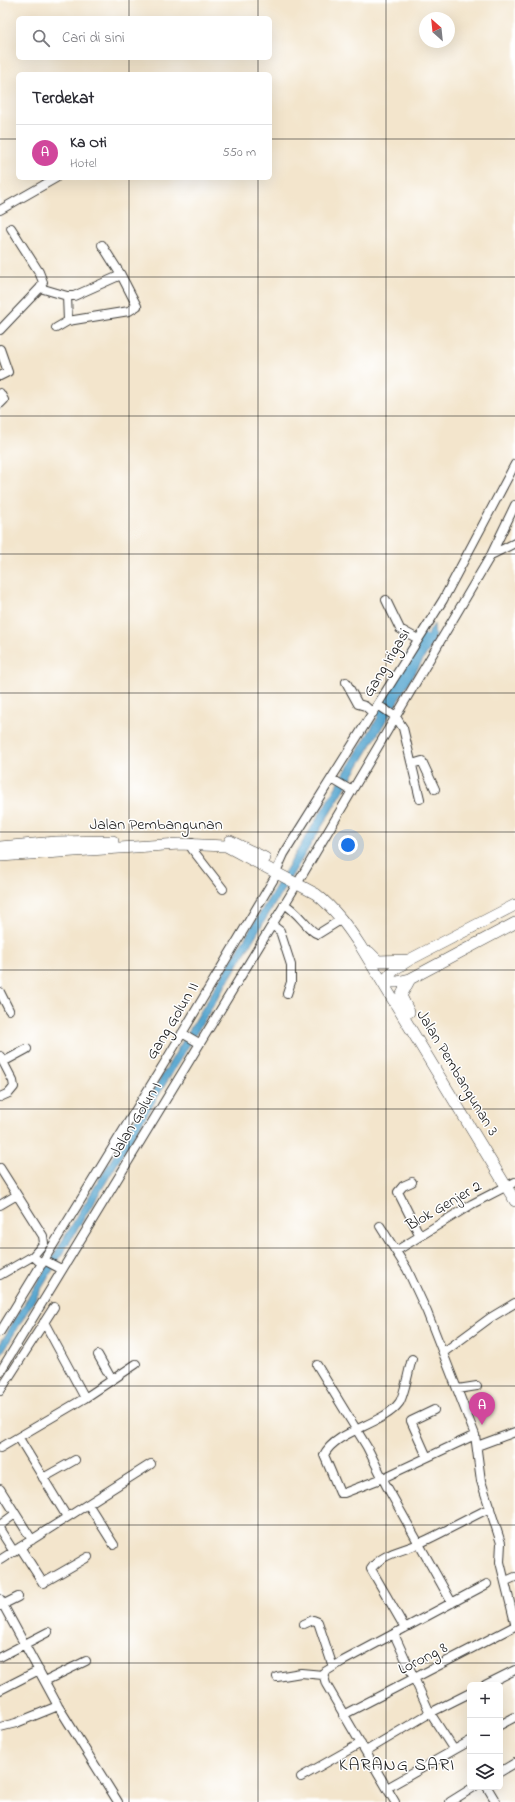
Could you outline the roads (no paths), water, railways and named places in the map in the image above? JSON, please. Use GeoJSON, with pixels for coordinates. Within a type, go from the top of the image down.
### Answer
{"type":"FeatureCollection","features":[{"type":"Feature","properties":{"kind":"main road","name":"Jalan Pembangunan"},"geometry":{"type":"LineString","coordinates":[[0,847],[56,842],[208,838],[228,840],[247,848],[278,870]]}},
{"type":"Feature","properties":{"kind":"main road","name":"Jalan Pembangunan"},"geometry":{"type":"LineString","coordinates":[[0,856],[192,843],[226,846],[278,870],[328,897],[342,911],[365,948],[376,960],[408,960]]}},
{"type":"Feature","properties":{"kind":"main road","name":"Jalan Pembangunan"},"geometry":{"type":"LineString","coordinates":[[297,881],[328,903],[342,919],[384,982]]}},
{"type":"Feature","properties":{"kind":"main road"},"geometry":{"type":"LineString","coordinates":[[384,982],[395,969],[408,960],[483,920],[515,905]]}},
{"type":"Feature","properties":{"kind":"main road"},"geometry":{"type":"LineString","coordinates":[[483,920],[489,924],[490,936]]}},
{"type":"Feature","properties":{"kind":"main road"},"geometry":{"type":"LineString","coordinates":[[384,982],[396,982],[410,979],[515,923]]}},
{"type":"Feature","properties":{"kind":"main road","name":"Jalan Pembangunan 3"},"geometry":{"type":"LineString","coordinates":[[410,979],[402,996],[404,1004],[512,1185],[515,1201]]}},
{"type":"Feature","properties":{"kind":"main road","name":"Jalan Pembangunan 3"},"geometry":{"type":"LineString","coordinates":[[384,982],[512,1185]]}},
{"type":"Feature","properties":{"kind":"street"},"geometry":{"type":"LineString","coordinates":[[0,210],[52,180]]}},
{"type":"Feature","properties":{"kind":"street"},"geometry":{"type":"LineString","coordinates":[[1,327],[40,288],[43,282],[39,272],[10,228]]}},
{"type":"Feature","properties":{"kind":"street"},"geometry":{"type":"LineString","coordinates":[[56,328],[68,321],[130,311],[137,306],[121,275],[102,246]]}},
{"type":"Feature","properties":{"kind":"street"},"geometry":{"type":"LineString","coordinates":[[40,288],[67,296],[81,294],[121,275]]}},
{"type":"Feature","properties":{"kind":"street"},"geometry":{"type":"LineString","coordinates":[[67,296],[68,321]]}},
{"type":"Feature","properties":{"kind":"street"},"geometry":{"type":"LineString","coordinates":[[0,348],[8,372],[0,376]]}},
{"type":"Feature","properties":{"kind":"street"},"geometry":{"type":"LineString","coordinates":[[0,392],[4,400],[0,404]]}},
{"type":"Feature","properties":{"kind":"street","name":"Gang Irigasi"},"geometry":{"type":"LineString","coordinates":[[278,870],[334,781],[373,713],[381,706],[472,547],[515,464]]}},
{"type":"Feature","properties":{"kind":"street","name":"Jalan Golun I"},"geometry":{"type":"LineString","coordinates":[[0,1372],[60,1269],[197,1042],[272,925],[393,715],[491,555],[515,505]]}},
{"type":"Feature","properties":{"kind":"street"},"geometry":{"type":"LineString","coordinates":[[491,555],[515,543]]}},
{"type":"Feature","properties":{"kind":"street"},"geometry":{"type":"LineString","coordinates":[[386,600],[400,629],[418,639]]}},
{"type":"Feature","properties":{"kind":"street"},"geometry":{"type":"LineString","coordinates":[[346,682],[358,704],[365,706],[373,713]]}},
{"type":"Feature","properties":{"kind":"street"},"geometry":{"type":"LineString","coordinates":[[381,706],[393,715],[403,728],[420,799]]}},
{"type":"Feature","properties":{"kind":"street"},"geometry":{"type":"LineString","coordinates":[[412,764],[422,761],[434,789]]}},
{"type":"Feature","properties":{"kind":"street"},"geometry":{"type":"LineString","coordinates":[[334,781],[350,790]]}},
{"type":"Feature","properties":{"kind":"street"},"geometry":{"type":"LineString","coordinates":[[192,843],[192,849],[223,889]]}},
{"type":"Feature","properties":{"kind":"street","name":"Gang Golun II"},"geometry":{"type":"LineString","coordinates":[[0,1332],[45,1262],[183,1033],[276,876],[278,870]]}},
{"type":"Feature","properties":{"kind":"street"},"geometry":{"type":"LineString","coordinates":[[284,904],[294,909],[312,932],[318,934],[342,919]]}},
{"type":"Feature","properties":{"kind":"street"},"geometry":{"type":"LineString","coordinates":[[272,925],[280,931],[291,966],[291,982],[287,994]]}},
{"type":"Feature","properties":{"kind":"street"},"geometry":{"type":"LineString","coordinates":[[0,992],[9,1010]]}},
{"type":"Feature","properties":{"kind":"street"},"geometry":{"type":"LineString","coordinates":[[183,1033],[197,1042]]}},
{"type":"Feature","properties":{"kind":"street"},"geometry":{"type":"LineString","coordinates":[[0,1097],[14,1087],[13,1081],[2,1059],[28,1049]]}},
{"type":"Feature","properties":{"kind":"street"},"geometry":{"type":"LineString","coordinates":[[0,1168],[43,1236],[44,1243],[33,1256],[0,1275]]}},
{"type":"Feature","properties":{"kind":"street"},"geometry":{"type":"LineString","coordinates":[[412,1182],[403,1186],[398,1192],[420,1236]]}},
{"type":"Feature","properties":{"kind":"street","name":"Blok Genjer 2"},"geometry":{"type":"LineString","coordinates":[[396,1252],[472,1204],[512,1185]]}},
{"type":"Feature","properties":{"kind":"street"},"geometry":{"type":"LineString","coordinates":[[0,1205],[17,1195]]}},
{"type":"Feature","properties":{"kind":"street"},"geometry":{"type":"LineString","coordinates":[[380,1226],[407,1269],[444,1352],[475,1435],[481,1480],[501,1543],[500,1562],[512,1597],[515,1623]]}},
{"type":"Feature","properties":{"kind":"street"},"geometry":{"type":"LineString","coordinates":[[44,1243],[54,1245]]}},
{"type":"Feature","properties":{"kind":"street"},"geometry":{"type":"LineString","coordinates":[[33,1256],[60,1269]]}},
{"type":"Feature","properties":{"kind":"street"},"geometry":{"type":"LineString","coordinates":[[444,1352],[490,1318],[515,1303]]}},
{"type":"Feature","properties":{"kind":"street"},"geometry":{"type":"LineString","coordinates":[[0,1391],[54,1307]]}},
{"type":"Feature","properties":{"kind":"street"},"geometry":{"type":"LineString","coordinates":[[44,1322],[85,1398]]}},
{"type":"Feature","properties":{"kind":"street"},"geometry":{"type":"LineString","coordinates":[[98,1355],[112,1380]]}},
{"type":"Feature","properties":{"kind":"street"},"geometry":{"type":"LineString","coordinates":[[412,1359],[400,1403],[385,1415],[357,1429],[328,1448],[324,1456],[340,1493],[344,1493],[383,1478],[475,1435]]}},
{"type":"Feature","properties":{"kind":"street"},"geometry":{"type":"LineString","coordinates":[[0,1448],[85,1398],[136,1364]]}},
{"type":"Feature","properties":{"kind":"street"},"geometry":{"type":"LineString","coordinates":[[317,1365],[357,1429],[418,1544],[452,1603]]}},
{"type":"Feature","properties":{"kind":"street"},"geometry":{"type":"LineString","coordinates":[[458,1389],[477,1386]]}},
{"type":"Feature","properties":{"kind":"street"},"geometry":{"type":"LineString","coordinates":[[427,1457],[411,1421],[434,1410]]}},
{"type":"Feature","properties":{"kind":"street"},"geometry":{"type":"LineString","coordinates":[[477,1446],[515,1432]]}},
{"type":"Feature","properties":{"kind":"street"},"geometry":{"type":"LineString","coordinates":[[19,1438],[67,1518]]}},
{"type":"Feature","properties":{"kind":"street"},"geometry":{"type":"LineString","coordinates":[[43,1478],[75,1460]]}},
{"type":"Feature","properties":{"kind":"street"},"geometry":{"type":"LineString","coordinates":[[0,1560],[151,1464]]}},
{"type":"Feature","properties":{"kind":"street"},"geometry":{"type":"LineString","coordinates":[[0,1489],[32,1540]]}},
{"type":"Feature","properties":{"kind":"street"},"geometry":{"type":"LineString","coordinates":[[88,1504],[114,1544]]}},
{"type":"Feature","properties":{"kind":"street"},"geometry":{"type":"LineString","coordinates":[[405,1628],[371,1569],[375,1562],[398,1551],[418,1544],[490,1508]]}},
{"type":"Feature","properties":{"kind":"street"},"geometry":{"type":"LineString","coordinates":[[0,1525],[15,1514]]}},
{"type":"Feature","properties":{"kind":"street"},"geometry":{"type":"LineString","coordinates":[[0,1530],[17,1549],[43,1583],[88,1557]]}},
{"type":"Feature","properties":{"kind":"street"},"geometry":{"type":"LineString","coordinates":[[506,1581],[515,1577]]}},
{"type":"Feature","properties":{"kind":"street"},"geometry":{"type":"LineString","coordinates":[[277,1677],[301,1673],[323,1675],[333,1666],[488,1584]]}},
{"type":"Feature","properties":{"kind":"street"},"geometry":{"type":"LineString","coordinates":[[18,1597],[1,1603],[58,1706],[118,1802]]}},
{"type":"Feature","properties":{"kind":"street"},"geometry":{"type":"LineString","coordinates":[[304,1624],[313,1620],[318,1622],[333,1666]]}},
{"type":"Feature","properties":{"kind":"street","name":"Lorong 8"},"geometry":{"type":"LineString","coordinates":[[343,1715],[515,1626]]}},
{"type":"Feature","properties":{"kind":"street"},"geometry":{"type":"LineString","coordinates":[[0,1657],[48,1632]]}},
{"type":"Feature","properties":{"kind":"street"},"geometry":{"type":"LineString","coordinates":[[394,1634],[430,1713],[454,1750]]}},
{"type":"Feature","properties":{"kind":"street"},"geometry":{"type":"LineString","coordinates":[[45,1681],[86,1661]]}},
{"type":"Feature","properties":{"kind":"street"},"geometry":{"type":"LineString","coordinates":[[0,1690],[39,1670]]}},
{"type":"Feature","properties":{"kind":"street"},"geometry":{"type":"LineString","coordinates":[[491,1682],[515,1670]]}},
{"type":"Feature","properties":{"kind":"street"},"geometry":{"type":"LineString","coordinates":[[323,1675],[326,1684],[343,1715],[366,1751],[395,1802]]}},
{"type":"Feature","properties":{"kind":"street"},"geometry":{"type":"LineString","coordinates":[[366,1751],[430,1713],[467,1694]]}},
{"type":"Feature","properties":{"kind":"street"},"geometry":{"type":"LineString","coordinates":[[0,1727],[58,1706]]}},
{"type":"Feature","properties":{"kind":"street"},"geometry":{"type":"LineString","coordinates":[[503,1723],[515,1717]]}},
{"type":"Feature","properties":{"kind":"street"},"geometry":{"type":"LineString","coordinates":[[301,1777],[361,1743]]}},
{"type":"Feature","properties":{"kind":"street"},"geometry":{"type":"LineString","coordinates":[[387,1788],[467,1743]]}},
{"type":"Feature","properties":{"kind":"street"},"geometry":{"type":"LineString","coordinates":[[503,1770],[515,1763]]}},
{"type":"Feature","properties":{"kind":"street"},"geometry":{"type":"LineString","coordinates":[[450,1802],[469,1790]]}},
{"type":"Feature","properties":{"kind":"street"},"geometry":{"type":"LineString","coordinates":[[489,1790],[496,1802]]}},
{"type":"Feature","properties":{"kind":"water"},"geometry":{"type":"Polygon","coordinates":[[[434,624],[435,640],[0,1357],[0,1344],[434,624]]]}},
{"type":"Feature","properties":{"kind":"waterway"},"geometry":{"type":"LineString","coordinates":[[382,712],[422,640]]}},
{"type":"Feature","properties":{"kind":"place","name":"Ka Oti"},"geometry":{"type":"Point","coordinates":[482,1425]}},
{"type":"Feature","properties":{"kind":"district","name":"KARANG SARI"},"geometry":{"type":"Point","coordinates":[397,1766]}}]}
